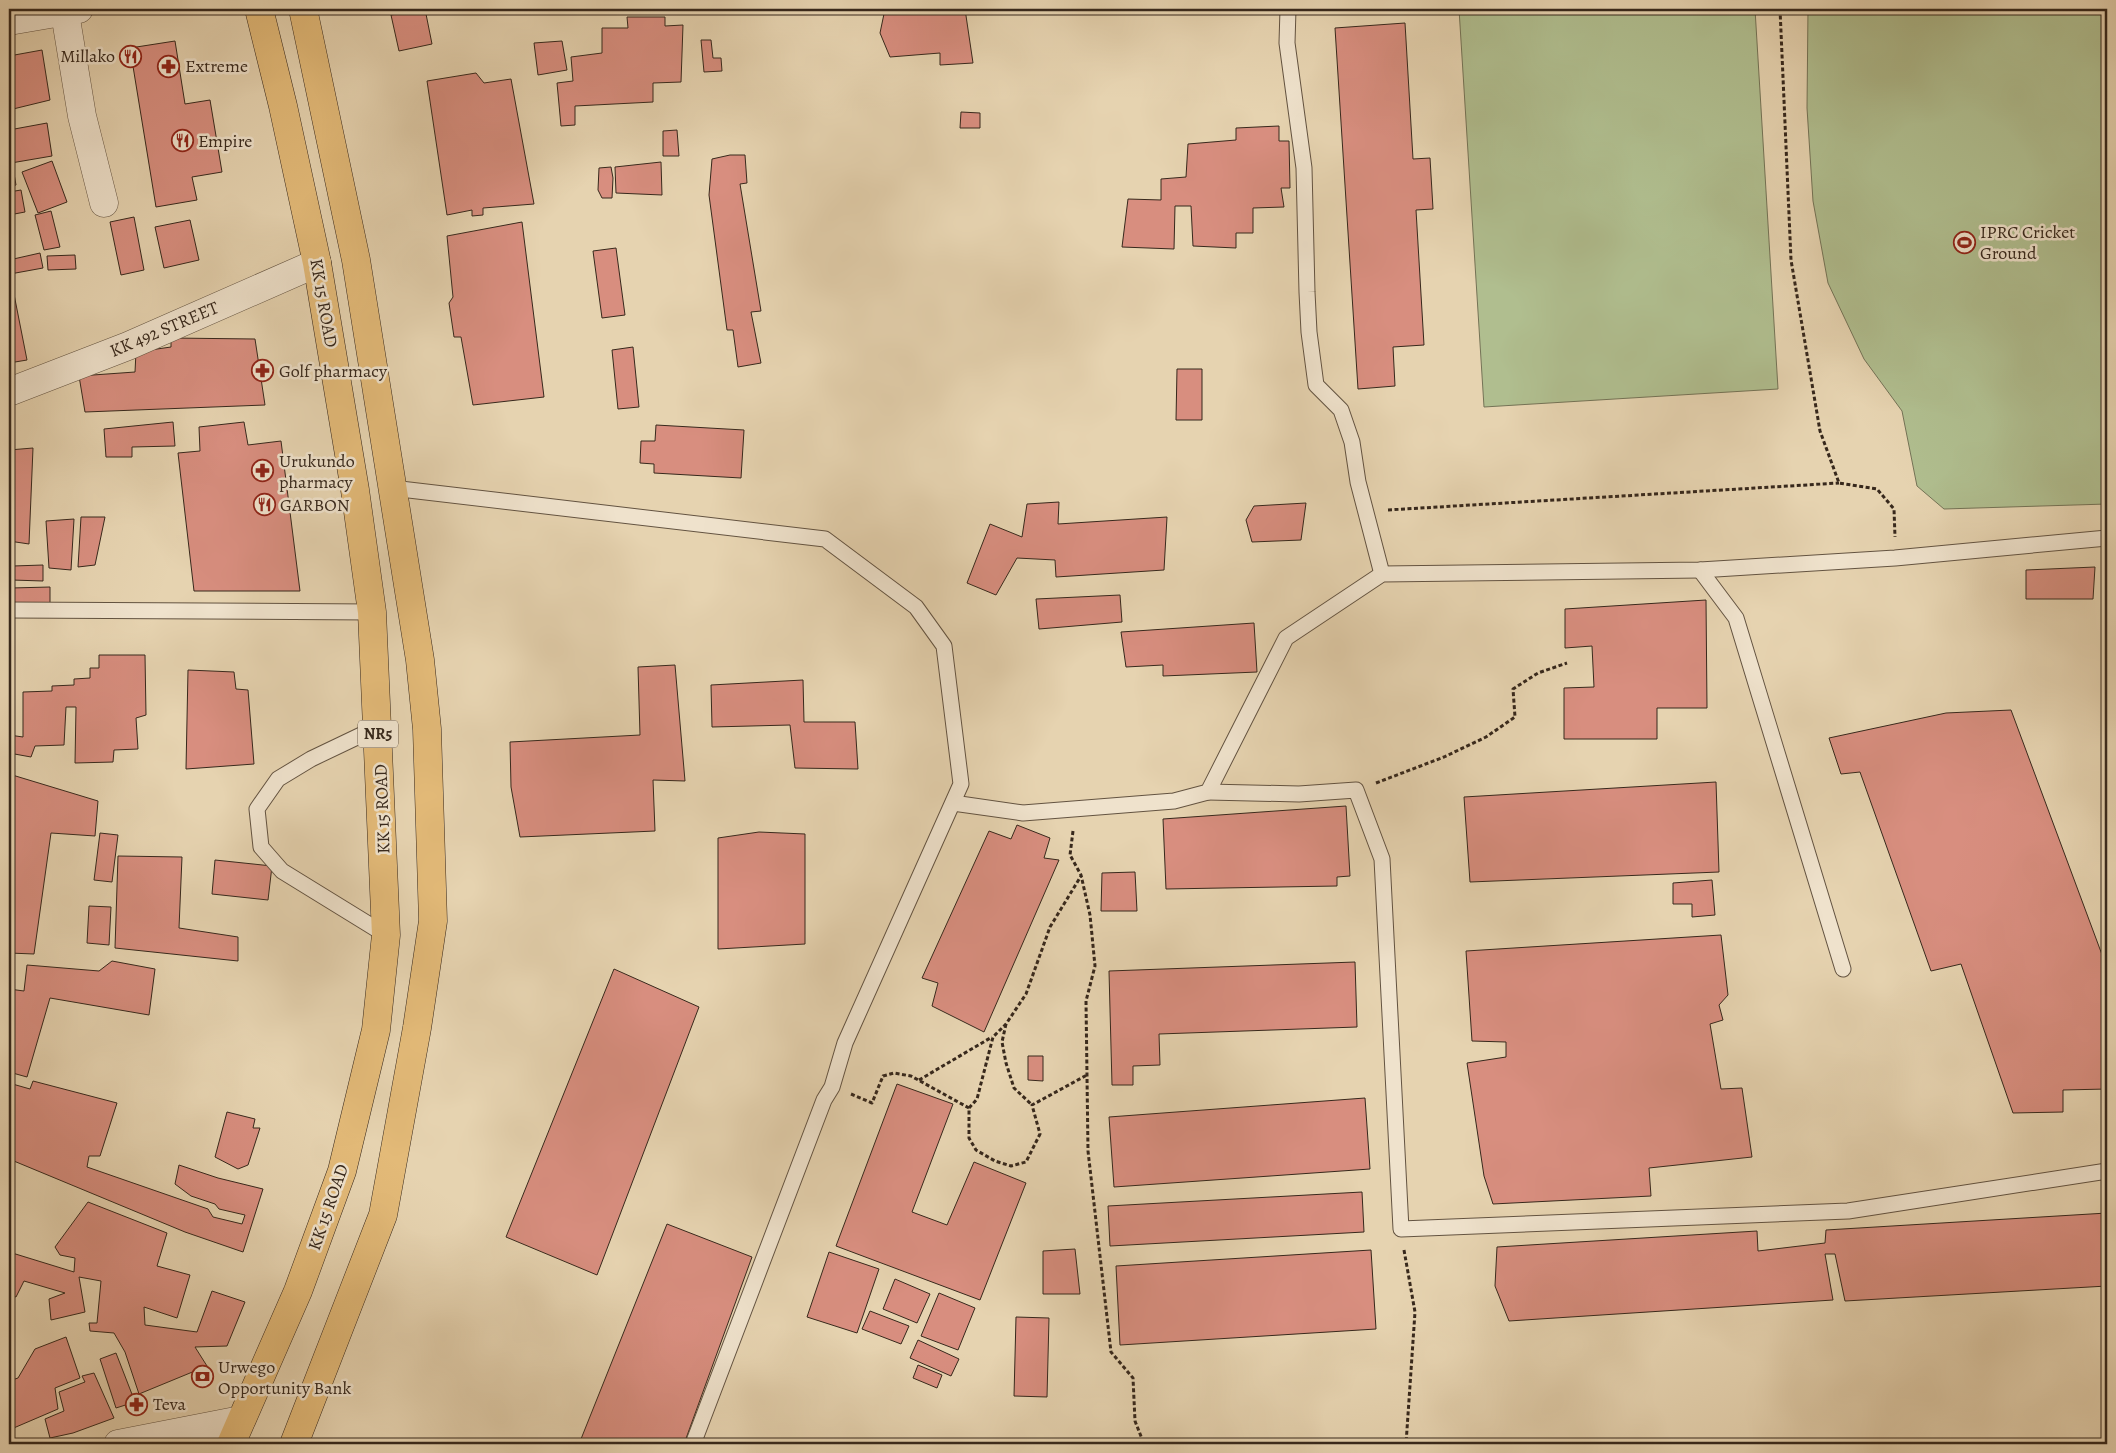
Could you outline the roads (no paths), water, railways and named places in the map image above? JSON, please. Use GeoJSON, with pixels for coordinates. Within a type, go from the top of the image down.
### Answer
{"type":"FeatureCollection","features":[{"type":"Feature","properties":{"kind":"highway","name":"KK 15 ROAD"},"geometry":{"type":"LineString","coordinates":[[224,1444],[236,1432],[298,1291],[342,1171],[376,1030],[386,934],[372,612],[317,263],[283,106],[259,9]]}},
{"type":"Feature","properties":{"kind":"highway"},"geometry":{"type":"LineString","coordinates":[[294,1444],[383,1215],[417,1028],[434,921],[427,729],[412,602],[356,260],[304,9]]}},
{"type":"Feature","properties":{"kind":"highway"},"geometry":{"type":"LineString","coordinates":[[309,1444],[316,1388]]}},
{"type":"Feature","properties":{"kind":"street"},"geometry":{"type":"LineString","coordinates":[[9,21],[72,11],[82,116],[104,203]]}},
{"type":"Feature","properties":{"kind":"street","name":"KK 492 STREET"},"geometry":{"type":"LineString","coordinates":[[9,392],[128,346],[317,263]]}},
{"type":"Feature","properties":{"kind":"street"},"geometry":{"type":"LineString","coordinates":[[118,1444],[236,1432]]}},
{"type":"Feature","properties":{"kind":"lane"},"geometry":{"type":"LineString","coordinates":[[1288,9],[1287,43],[1304,168],[1306,292],[1316,385],[1341,410],[1352,442],[1365,511],[1382,574]]}},
{"type":"Feature","properties":{"kind":"lane"},"geometry":{"type":"LineString","coordinates":[[392,488],[825,539],[916,607],[944,646],[961,784],[845,1043],[832,1087],[824,1100],[693,1444]]}},
{"type":"Feature","properties":{"kind":"lane"},"geometry":{"type":"LineString","coordinates":[[1208,792],[1286,638],[1382,574],[1700,570],[1895,558],[2107,538]]}},
{"type":"Feature","properties":{"kind":"lane"},"geometry":{"type":"LineString","coordinates":[[1700,570],[1736,618],[1843,969]]}},
{"type":"Feature","properties":{"kind":"lane"},"geometry":{"type":"LineString","coordinates":[[9,610],[372,612]]}},
{"type":"Feature","properties":{"kind":"lane"},"geometry":{"type":"LineString","coordinates":[[378,727],[311,759],[278,780],[257,809],[261,847],[282,872],[386,934]]}},
{"type":"Feature","properties":{"kind":"lane"},"geometry":{"type":"LineString","coordinates":[[953,803],[1023,813],[1174,802],[1208,792],[1298,794],[1356,790],[1382,859],[1401,1229],[1848,1211],[2107,1171]]}},
{"type":"Feature","properties":{"kind":"place","name":"Millako"},"geometry":{"type":"Point","coordinates":[131,56]}},
{"type":"Feature","properties":{"kind":"place","name":"Extreme"},"geometry":{"type":"Point","coordinates":[169,66]}},
{"type":"Feature","properties":{"kind":"place","name":"Empire"},"geometry":{"type":"Point","coordinates":[182,141]}},
{"type":"Feature","properties":{"kind":"place","name":"IPRC Cricket Ground"},"geometry":{"type":"Point","coordinates":[1964,242]}},
{"type":"Feature","properties":{"kind":"place","name":"Golf pharmacy"},"geometry":{"type":"Point","coordinates":[263,371]}},
{"type":"Feature","properties":{"kind":"place","name":"Urukundo pharmacy"},"geometry":{"type":"Point","coordinates":[263,471]}},
{"type":"Feature","properties":{"kind":"place","name":"GARBON"},"geometry":{"type":"Point","coordinates":[264,505]}},
{"type":"Feature","properties":{"kind":"place","name":"Urwego Opportunity Bank"},"geometry":{"type":"Point","coordinates":[202,1377]}},
{"type":"Feature","properties":{"kind":"place","name":"Teva"},"geometry":{"type":"Point","coordinates":[137,1404]}}]}
